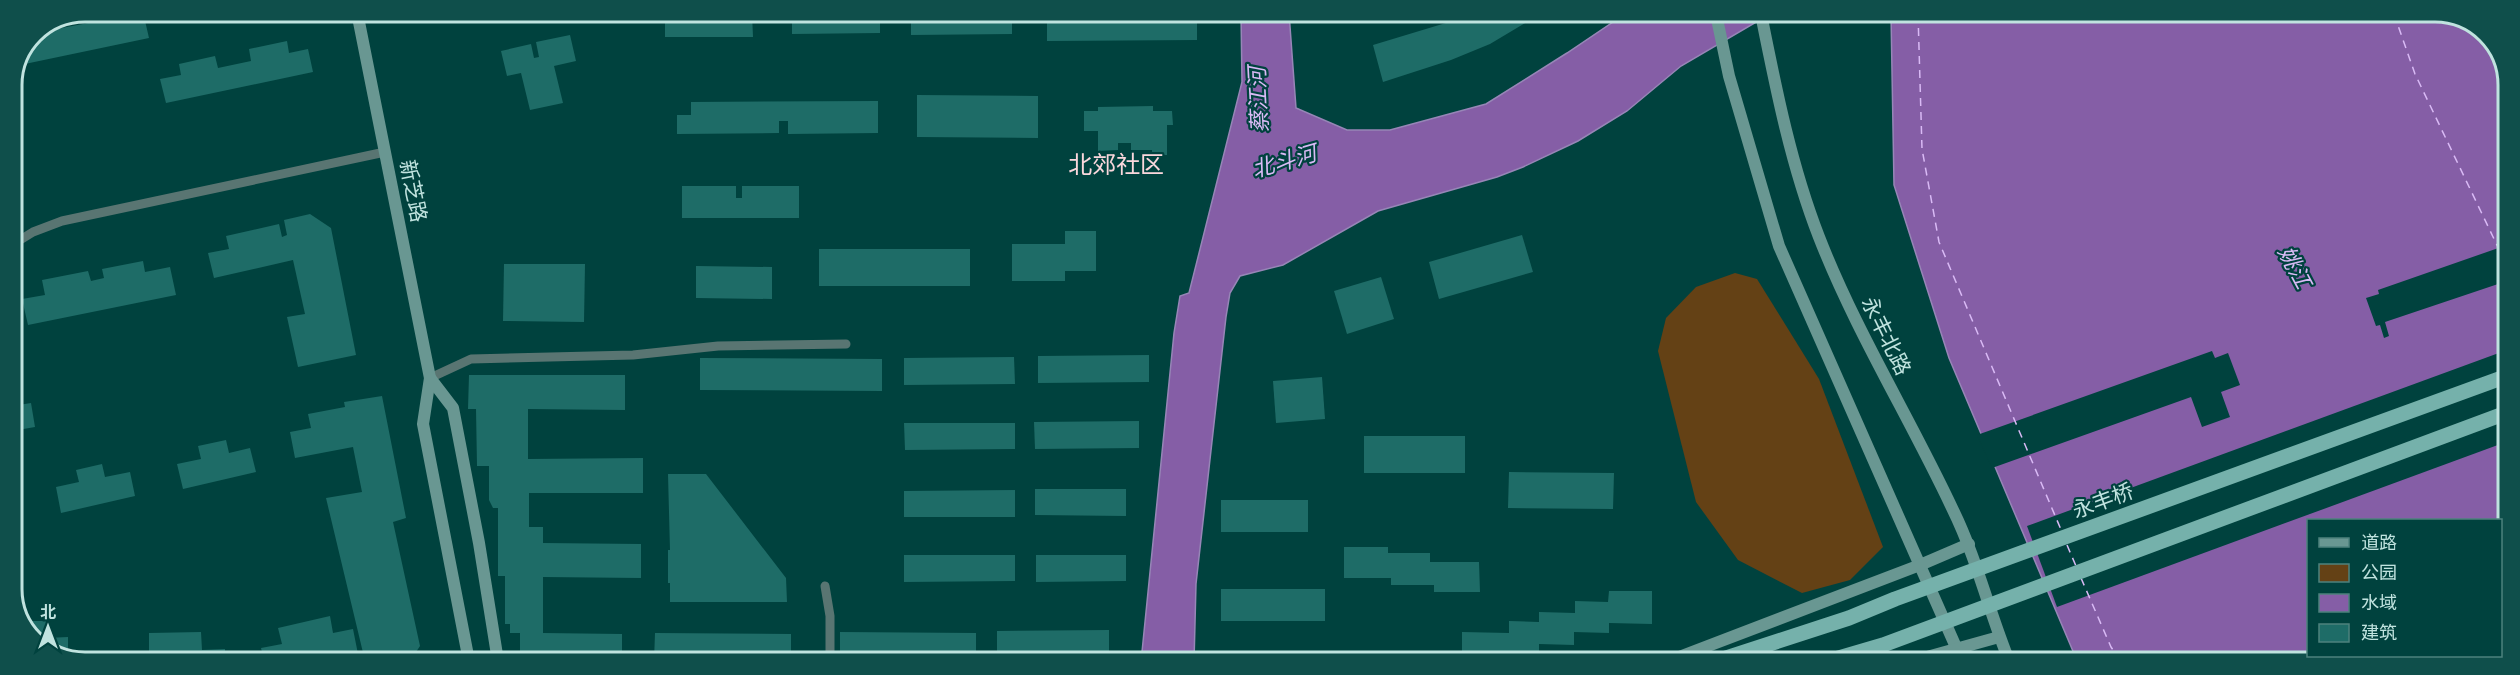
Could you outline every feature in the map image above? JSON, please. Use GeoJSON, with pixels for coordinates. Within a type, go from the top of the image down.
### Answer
{"type":"FeatureCollection","features":[{"type":"Feature","properties":{"kind":"main road","name":"新芝路"},"geometry":{"type":"LineString","coordinates":[[359,22],[430,378],[423,424],[467,652]]}},
{"type":"Feature","properties":{"kind":"main road"},"geometry":{"type":"LineString","coordinates":[[1718,22],[1729,76],[1779,246],[1958,652]]}},
{"type":"Feature","properties":{"kind":"main road","name":"永丰北路"},"geometry":{"type":"LineString","coordinates":[[1763,22],[1795,167],[1820,238],[1861,333],[1953,508],[1969,544],[2006,652]]}},
{"type":"Feature","properties":{"kind":"main road","name":"新芝路"},"geometry":{"type":"LineString","coordinates":[[430,378],[453,408],[479,543],[497,652]]}},
{"type":"Feature","properties":{"kind":"main road","name":"永丰桥"},"geometry":{"type":"LineString","coordinates":[[1745,652],[1849,618],[1895,599],[2498,379]]}},
{"type":"Feature","properties":{"kind":"main road"},"geometry":{"type":"LineString","coordinates":[[1859,652],[2498,416]]}},
{"type":"Feature","properties":{"kind":"main road"},"geometry":{"type":"LineString","coordinates":[[1692,652],[1920,566],[1969,544]]}},
{"type":"Feature","properties":{"kind":"main road"},"geometry":{"type":"LineString","coordinates":[[1946,652],[2000,637]]}},
{"type":"Feature","properties":{"kind":"lane"},"geometry":{"type":"LineString","coordinates":[[22,239],[62,221],[385,152]]}},
{"type":"Feature","properties":{"kind":"lane"},"geometry":{"type":"LineString","coordinates":[[430,378],[471,359],[633,355],[718,346],[846,344]]}},
{"type":"Feature","properties":{"kind":"lane"},"geometry":{"type":"LineString","coordinates":[[825,586],[830,616],[830,652]]}},
{"type":"Feature","properties":{"kind":"green space"},"geometry":{"type":"Polygon","coordinates":[[[1735,273],[1757,279],[1819,379],[1883,547],[1850,580],[1802,593],[1738,560],[1696,502],[1658,351],[1666,318],[1696,287],[1735,273]]]}},
{"type":"Feature","properties":{"kind":"water"},"geometry":{"type":"Polygon","coordinates":[[[1241,22],[1290,22],[1296,108],[1347,130],[1390,130],[1486,104],[1613,22],[1756,22],[1681,66],[1627,111],[1578,141],[1497,177],[1378,211],[1283,265],[1240,276],[1230,293],[1226,317],[1196,584],[1194,652],[1142,652],[1174,333],[1180,296],[1189,293],[1242,82],[1241,22]]]}},
{"type":"Feature","properties":{"kind":"water","name":"姚江"},"geometry":{"type":"Polygon","coordinates":[[[1891,22],[2434,22],[2459,27],[2473,36],[2487,50],[2493,61],[2497,81],[2498,519],[2307,519],[2307,652],[2073,652],[1949,358],[1894,185],[1891,22]]]}},
{"type":"Feature","properties":{"kind":"pier"},"geometry":{"type":"Polygon","coordinates":[[[2497,248],[2497,284],[2385,322],[2389,336],[2384,338],[2380,325],[2376,326],[2366,298],[2379,294],[2378,290],[2497,248]]]}},
{"type":"Feature","properties":{"kind":"pier"},"geometry":{"type":"Polygon","coordinates":[[[2212,351],[2215,358],[2228,353],[2240,385],[2221,392],[2230,417],[2202,427],[2191,397],[1992,468],[1977,435],[2212,351]]]}},
{"type":"Feature","properties":{"kind":"pier"},"geometry":{"type":"Polygon","coordinates":[[[2498,353],[2498,445],[2057,607],[2027,526],[2498,353]]]}},
{"type":"Feature","properties":{"kind":"building"},"geometry":{"type":"Polygon","coordinates":[[[145,22],[149,38],[26,64],[33,50],[50,33],[58,29],[88,23],[145,22]]]}},
{"type":"Feature","properties":{"kind":"building"},"geometry":{"type":"Polygon","coordinates":[[[665,22],[752,22],[753,37],[665,37],[665,22]]]}},
{"type":"Feature","properties":{"kind":"building"},"geometry":{"type":"Polygon","coordinates":[[[792,22],[880,22],[880,33],[792,34],[792,22]]]}},
{"type":"Feature","properties":{"kind":"building"},"geometry":{"type":"Polygon","coordinates":[[[911,22],[1012,22],[1012,34],[911,35],[911,22]]]}},
{"type":"Feature","properties":{"kind":"building"},"geometry":{"type":"Polygon","coordinates":[[[1047,22],[1197,22],[1197,40],[1047,41],[1047,22]]]}},
{"type":"Feature","properties":{"kind":"building"},"geometry":{"type":"Polygon","coordinates":[[[1449,22],[1527,22],[1490,44],[1451,60],[1383,82],[1373,45],[1449,22]]]}},
{"type":"Feature","properties":{"kind":"building"},"geometry":{"type":"Polygon","coordinates":[[[570,35],[576,61],[554,66],[563,103],[530,110],[521,73],[507,76],[501,51],[531,44],[534,58],[539,57],[536,42],[570,35]]]}},
{"type":"Feature","properties":{"kind":"building"},"geometry":{"type":"Polygon","coordinates":[[[287,41],[289,53],[308,49],[313,72],[166,103],[160,79],[181,75],[179,64],[215,56],[218,68],[251,61],[249,49],[287,41]]]}},
{"type":"Feature","properties":{"kind":"building"},"geometry":{"type":"Polygon","coordinates":[[[917,95],[1038,96],[1038,138],[917,137],[917,95]]]}},
{"type":"Feature","properties":{"kind":"building"},"geometry":{"type":"Polygon","coordinates":[[[878,101],[878,133],[788,134],[788,121],[779,121],[779,133],[677,134],[677,115],[691,115],[691,102],[878,101]]]}},
{"type":"Feature","properties":{"kind":"building"},"geometry":{"type":"Polygon","coordinates":[[[1153,106],[1153,111],[1172,111],[1173,125],[1167,125],[1167,155],[1152,155],[1152,150],[1131,150],[1131,143],[1118,143],[1118,150],[1098,151],[1098,131],[1084,131],[1084,111],[1098,111],[1098,107],[1153,106]]]}},
{"type":"Feature","properties":{"kind":"building"},"geometry":{"type":"Polygon","coordinates":[[[682,186],[736,186],[736,198],[742,198],[742,186],[799,186],[799,218],[682,218],[682,186]]]}},
{"type":"Feature","properties":{"kind":"building"},"geometry":{"type":"Polygon","coordinates":[[[310,214],[331,228],[356,355],[298,367],[287,317],[305,314],[293,260],[214,278],[208,253],[229,249],[226,236],[279,224],[282,237],[287,235],[284,220],[310,214]]]}},
{"type":"Feature","properties":{"kind":"building"},"geometry":{"type":"Polygon","coordinates":[[[1065,231],[1096,231],[1096,271],[1065,271],[1065,281],[1012,281],[1012,244],[1065,244],[1065,231]]]}},
{"type":"Feature","properties":{"kind":"building"},"geometry":{"type":"Polygon","coordinates":[[[1522,235],[1533,272],[1439,299],[1429,262],[1522,235]]]}},
{"type":"Feature","properties":{"kind":"building"},"geometry":{"type":"Polygon","coordinates":[[[819,249],[970,249],[970,286],[819,286],[819,249]]]}},
{"type":"Feature","properties":{"kind":"building"},"geometry":{"type":"Polygon","coordinates":[[[143,261],[145,272],[170,267],[176,295],[28,325],[22,299],[45,295],[42,280],[88,271],[91,281],[104,278],[102,269],[143,261]]]}},
{"type":"Feature","properties":{"kind":"building"},"geometry":{"type":"Polygon","coordinates":[[[504,264],[585,264],[584,322],[503,321],[504,264]]]}},
{"type":"Feature","properties":{"kind":"building"},"geometry":{"type":"Polygon","coordinates":[[[696,266],[772,267],[772,299],[696,298],[696,266]]]}},
{"type":"Feature","properties":{"kind":"building"},"geometry":{"type":"Polygon","coordinates":[[[1381,277],[1394,319],[1347,334],[1334,291],[1381,277]]]}},
{"type":"Feature","properties":{"kind":"building"},"geometry":{"type":"Polygon","coordinates":[[[1149,355],[1149,382],[1038,383],[1038,356],[1149,355]]]}},
{"type":"Feature","properties":{"kind":"building"},"geometry":{"type":"Polygon","coordinates":[[[1014,357],[1015,384],[904,385],[904,358],[1014,357]]]}},
{"type":"Feature","properties":{"kind":"building"},"geometry":{"type":"Polygon","coordinates":[[[700,358],[882,359],[882,391],[700,390],[700,358]]]}},
{"type":"Feature","properties":{"kind":"building"},"geometry":{"type":"Polygon","coordinates":[[[469,375],[625,375],[625,410],[528,409],[528,459],[643,458],[643,493],[529,493],[529,527],[543,527],[543,543],[641,544],[641,578],[543,577],[543,633],[622,634],[622,652],[520,652],[520,633],[510,633],[510,624],[505,624],[505,576],[498,576],[498,508],[493,508],[489,500],[489,466],[477,466],[476,409],[468,409],[469,375]]]}},
{"type":"Feature","properties":{"kind":"building"},"geometry":{"type":"Polygon","coordinates":[[[1322,377],[1325,419],[1276,423],[1273,381],[1322,377]]]}},
{"type":"Feature","properties":{"kind":"building"},"geometry":{"type":"Polygon","coordinates":[[[382,396],[406,518],[393,522],[420,646],[416,652],[363,652],[326,498],[362,492],[353,447],[295,458],[290,432],[311,428],[308,414],[345,407],[344,402],[382,396]]]}},
{"type":"Feature","properties":{"kind":"building"},"geometry":{"type":"Polygon","coordinates":[[[31,403],[35,427],[23,429],[23,404],[31,403]]]}},
{"type":"Feature","properties":{"kind":"building"},"geometry":{"type":"Polygon","coordinates":[[[1139,421],[1139,448],[1035,449],[1034,422],[1139,421]]]}},
{"type":"Feature","properties":{"kind":"building"},"geometry":{"type":"Polygon","coordinates":[[[904,423],[1015,423],[1015,449],[905,450],[904,423]]]}},
{"type":"Feature","properties":{"kind":"building"},"geometry":{"type":"Polygon","coordinates":[[[1364,436],[1465,436],[1465,473],[1364,473],[1364,436]]]}},
{"type":"Feature","properties":{"kind":"building"},"geometry":{"type":"Polygon","coordinates":[[[226,440],[229,453],[250,448],[256,472],[183,489],[177,464],[201,459],[198,446],[226,440]]]}},
{"type":"Feature","properties":{"kind":"building"},"geometry":{"type":"Polygon","coordinates":[[[102,464],[105,477],[130,472],[135,496],[61,513],[56,487],[79,482],[76,470],[102,464]]]}},
{"type":"Feature","properties":{"kind":"building"},"geometry":{"type":"Polygon","coordinates":[[[1509,472],[1614,473],[1613,509],[1508,508],[1509,472]]]}},
{"type":"Feature","properties":{"kind":"building"},"geometry":{"type":"Polygon","coordinates":[[[668,474],[706,474],[786,578],[787,602],[670,602],[668,474]]]}},
{"type":"Feature","properties":{"kind":"building"},"geometry":{"type":"Polygon","coordinates":[[[1035,489],[1126,489],[1126,516],[1035,515],[1035,489]]]}},
{"type":"Feature","properties":{"kind":"building"},"geometry":{"type":"Polygon","coordinates":[[[1015,490],[1015,517],[904,517],[904,491],[1015,490]]]}},
{"type":"Feature","properties":{"kind":"building"},"geometry":{"type":"Polygon","coordinates":[[[1221,500],[1308,500],[1308,532],[1221,532],[1221,500]]]}},
{"type":"Feature","properties":{"kind":"building"},"geometry":{"type":"Polygon","coordinates":[[[1344,547],[1388,547],[1388,553],[1430,553],[1430,562],[1479,562],[1480,592],[1434,592],[1434,585],[1391,585],[1391,578],[1344,578],[1344,547]]]}},
{"type":"Feature","properties":{"kind":"building"},"geometry":{"type":"Polygon","coordinates":[[[904,555],[1015,555],[1015,581],[904,582],[904,555]]]}},
{"type":"Feature","properties":{"kind":"building"},"geometry":{"type":"Polygon","coordinates":[[[1036,555],[1126,555],[1126,581],[1036,582],[1036,555]]]}},
{"type":"Feature","properties":{"kind":"building"},"geometry":{"type":"Polygon","coordinates":[[[1221,589],[1325,589],[1325,621],[1221,621],[1221,589]]]}},
{"type":"Feature","properties":{"kind":"building"},"geometry":{"type":"Polygon","coordinates":[[[1609,591],[1652,591],[1652,624],[1609,623],[1609,633],[1574,632],[1574,645],[1539,644],[1539,652],[1462,652],[1462,632],[1509,633],[1509,621],[1539,622],[1539,612],[1575,613],[1575,601],[1608,602],[1609,591]]]}},
{"type":"Feature","properties":{"kind":"building"},"geometry":{"type":"Polygon","coordinates":[[[330,616],[333,633],[353,629],[358,652],[262,652],[261,648],[282,644],[278,628],[330,616]]]}},
{"type":"Feature","properties":{"kind":"building"},"geometry":{"type":"Polygon","coordinates":[[[31,621],[46,621],[46,638],[68,637],[68,650],[61,648],[47,639],[38,631],[31,621]]]}},
{"type":"Feature","properties":{"kind":"building"},"geometry":{"type":"Polygon","coordinates":[[[1109,630],[1109,652],[997,652],[997,631],[1109,630]]]}},
{"type":"Feature","properties":{"kind":"building"},"geometry":{"type":"Polygon","coordinates":[[[201,632],[202,650],[225,649],[225,652],[127,652],[149,651],[149,633],[201,632]]]}},
{"type":"Feature","properties":{"kind":"building"},"geometry":{"type":"Polygon","coordinates":[[[840,632],[976,633],[976,652],[840,652],[840,632]]]}},
{"type":"Feature","properties":{"kind":"building"},"geometry":{"type":"Polygon","coordinates":[[[655,633],[791,634],[791,652],[654,652],[655,633]]]}},
{"type":"Feature","properties":{"kind":"ferry route"},"geometry":{"type":"LineString","coordinates":[[1918,22],[1922,149],[1939,242],[2062,532]]}},
{"type":"Feature","properties":{"kind":"ferry route"},"geometry":{"type":"LineString","coordinates":[[2397,22],[2415,74],[2497,246]]}},
{"type":"Feature","properties":{"kind":"ferry route"},"geometry":{"type":"LineString","coordinates":[[2067,545],[2076,566]]}},
{"type":"Feature","properties":{"kind":"ferry route"},"geometry":{"type":"LineString","coordinates":[[2081,578],[2114,652]]}},
{"type":"Feature","properties":{"kind":"district","name":"北郊社区"},"geometry":{"type":"Point","coordinates":[1116,165]}},
{"type":"Feature","properties":{"kind":"water label","name":"蔡江河"},"geometry":{"type":"Point","coordinates":[1258,100]}},
{"type":"Feature","properties":{"kind":"water label","name":"北斗河"},"geometry":{"type":"Point","coordinates":[1284,161]}}]}
